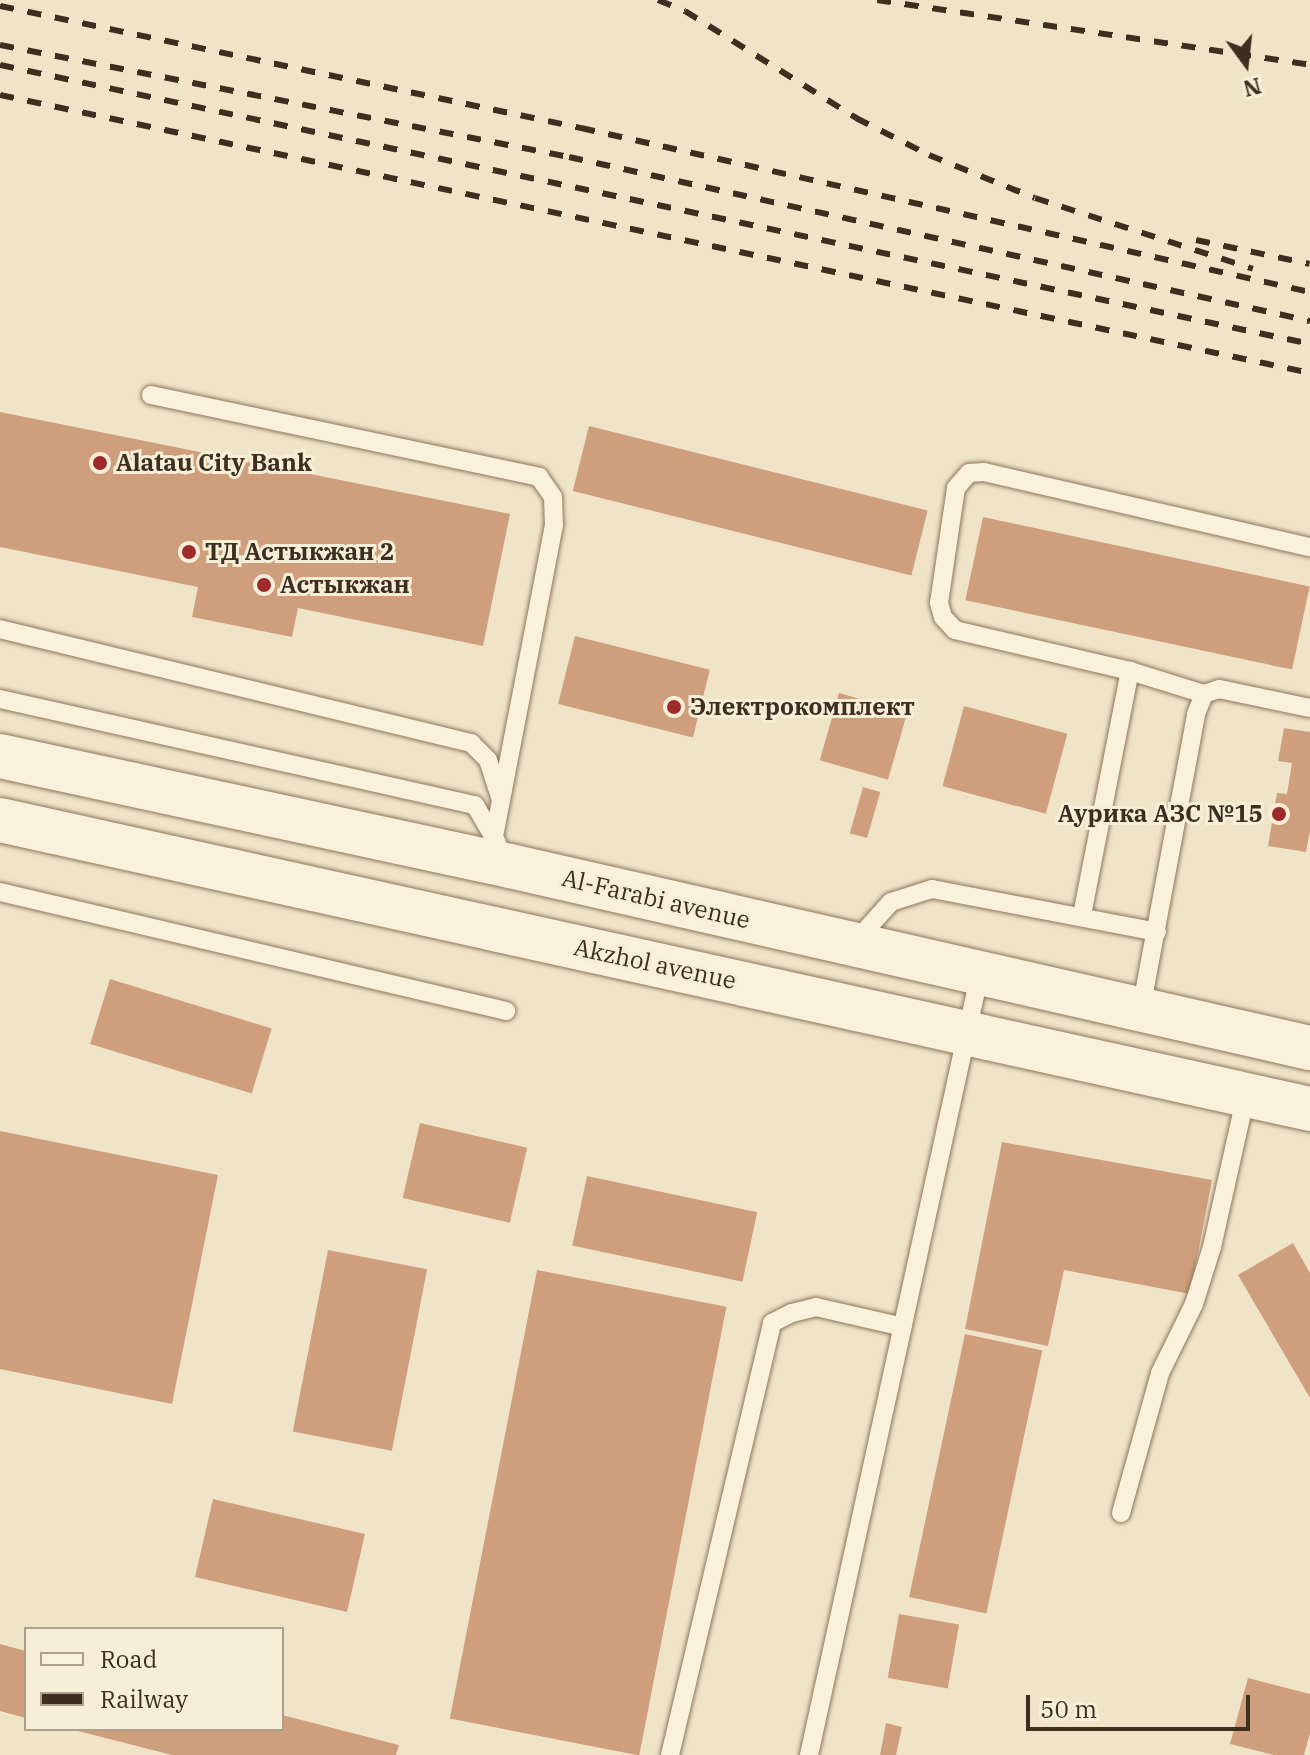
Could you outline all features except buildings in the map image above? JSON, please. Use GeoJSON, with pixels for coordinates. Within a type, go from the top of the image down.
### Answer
{"type":"FeatureCollection","features":[{"type":"Feature","properties":{"kind":"main road","name":"Al-Farabi avenue"},"geometry":{"type":"LineString","coordinates":[[0,756],[502,852],[853,944],[1310,1048]]}},
{"type":"Feature","properties":{"kind":"main road","name":"Akzhol avenue"},"geometry":{"type":"LineString","coordinates":[[0,820],[1310,1109]]}},
{"type":"Feature","properties":{"kind":"lane"},"geometry":{"type":"LineString","coordinates":[[151,395],[539,477],[553,497],[554,525],[501,800],[502,852]]}},
{"type":"Feature","properties":{"kind":"lane"},"geometry":{"type":"LineString","coordinates":[[1310,547],[1008,476],[969,473],[956,488],[939,603],[943,617],[955,630],[1130,671],[1204,694],[1219,689],[1310,708]]}},
{"type":"Feature","properties":{"kind":"lane"},"geometry":{"type":"LineString","coordinates":[[0,629],[471,743],[488,760],[501,800]]}},
{"type":"Feature","properties":{"kind":"lane"},"geometry":{"type":"LineString","coordinates":[[1082,915],[1130,671]]}},
{"type":"Feature","properties":{"kind":"lane"},"geometry":{"type":"LineString","coordinates":[[1141,1009],[1196,714],[1204,694]]}},
{"type":"Feature","properties":{"kind":"lane"},"geometry":{"type":"LineString","coordinates":[[0,699],[475,805],[502,852]]}},
{"type":"Feature","properties":{"kind":"lane"},"geometry":{"type":"LineString","coordinates":[[853,944],[891,902],[932,889],[1082,915],[1157,932]]}},
{"type":"Feature","properties":{"kind":"lane"},"geometry":{"type":"LineString","coordinates":[[0,892],[506,1011]]}},
{"type":"Feature","properties":{"kind":"lane"},"geometry":{"type":"LineString","coordinates":[[809,1755],[980,973]]}},
{"type":"Feature","properties":{"kind":"lane"},"geometry":{"type":"LineString","coordinates":[[1121,1513],[1160,1373],[1194,1304],[1212,1247],[1246,1095]]}},
{"type":"Feature","properties":{"kind":"lane"},"geometry":{"type":"LineString","coordinates":[[670,1755],[772,1323],[792,1313],[816,1307],[903,1327]]}},
{"type":"Feature","properties":{"kind":"railway"},"geometry":{"type":"LineString","coordinates":[[658,0],[685,11],[856,118],[929,155],[1035,198],[1253,269]]}},
{"type":"Feature","properties":{"kind":"railway"},"geometry":{"type":"LineString","coordinates":[[877,0],[1310,65]]}},
{"type":"Feature","properties":{"kind":"railway"},"geometry":{"type":"LineString","coordinates":[[0,6],[581,128],[1310,292]]}},
{"type":"Feature","properties":{"kind":"railway"},"geometry":{"type":"LineString","coordinates":[[0,45],[569,157],[1310,321]]}},
{"type":"Feature","properties":{"kind":"railway"},"geometry":{"type":"LineString","coordinates":[[0,65],[1310,344]]}},
{"type":"Feature","properties":{"kind":"railway"},"geometry":{"type":"LineString","coordinates":[[0,95],[1310,373]]}},
{"type":"Feature","properties":{"kind":"railway"},"geometry":{"type":"LineString","coordinates":[[1196,240],[1310,264]]}},
{"type":"Feature","properties":{"kind":"place","name":"Alatau City Bank"},"geometry":{"type":"Point","coordinates":[100,463]}},
{"type":"Feature","properties":{"kind":"place","name":"ТД Астыкжан 2"},"geometry":{"type":"Point","coordinates":[189,552]}},
{"type":"Feature","properties":{"kind":"place","name":"Астыкжан"},"geometry":{"type":"Point","coordinates":[264,585]}},
{"type":"Feature","properties":{"kind":"place","name":"Электрокомплект"},"geometry":{"type":"Point","coordinates":[674,707]}},
{"type":"Feature","properties":{"kind":"place","name":"Аурика АЗС №15"},"geometry":{"type":"Point","coordinates":[1279,814]}}]}
